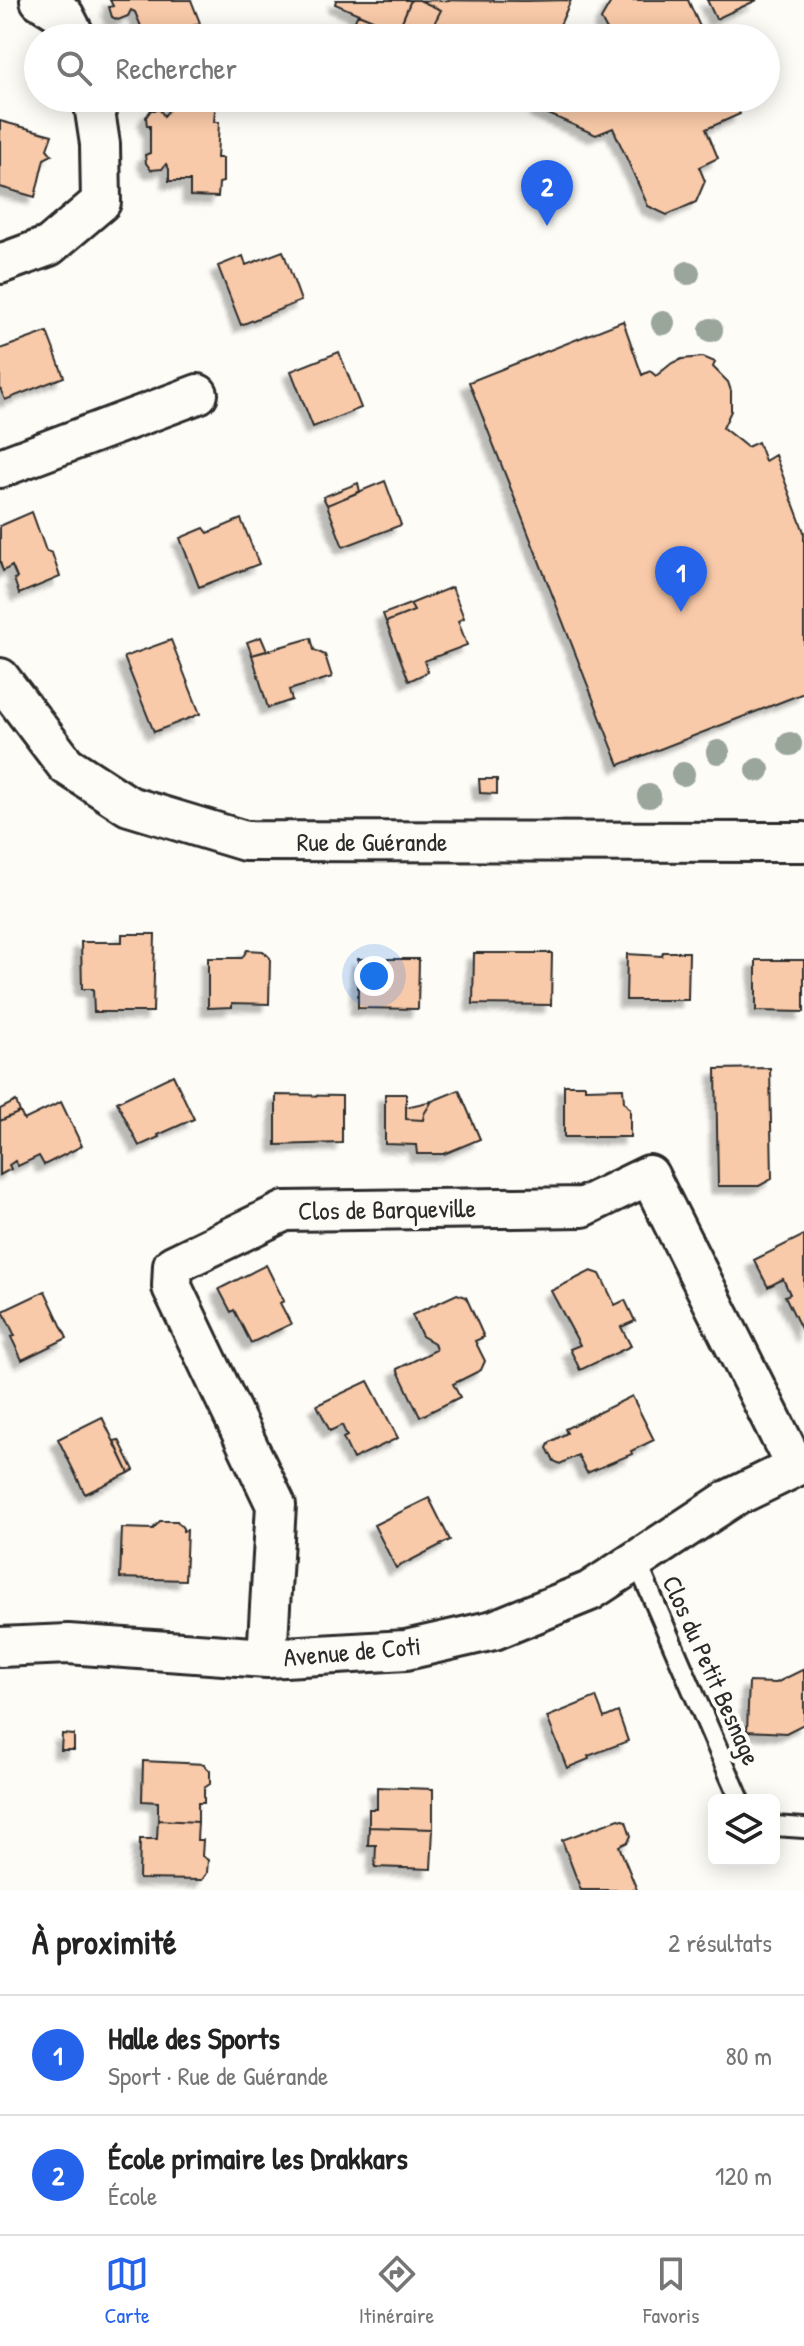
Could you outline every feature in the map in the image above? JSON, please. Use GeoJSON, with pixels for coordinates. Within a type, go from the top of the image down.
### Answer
{"type":"FeatureCollection","features":[{"type":"Feature","properties":{"kind":"street"},"geometry":{"type":"LineString","coordinates":[[40,0],[64,15],[69,24]]}},
{"type":"Feature","properties":{"kind":"street"},"geometry":{"type":"LineString","coordinates":[[0,264],[49,246],[101,202],[100,144],[95,112]]}},
{"type":"Feature","properties":{"kind":"street"},"geometry":{"type":"LineString","coordinates":[[0,468],[198,394]]}},
{"type":"Feature","properties":{"kind":"street","name":"Rue de Guérande"},"geometry":{"type":"LineString","coordinates":[[0,678],[66,765],[129,806],[245,841],[804,842]]}},
{"type":"Feature","properties":{"kind":"street","name":"Clos de Barqueville"},"geometry":{"type":"LineString","coordinates":[[267,1658],[276,1505],[172,1287],[173,1265],[285,1211],[583,1207],[649,1175],[800,1464]]}},
{"type":"Feature","properties":{"kind":"street","name":"Avenue de Coti"},"geometry":{"type":"LineString","coordinates":[[0,1647],[68,1644],[267,1658],[406,1650],[494,1630],[590,1591],[730,1499],[800,1464]]}},
{"type":"Feature","properties":{"kind":"lane","name":"Clos du Petit Besnage"},"geometry":{"type":"LineString","coordinates":[[636,1560],[737,1794]]}},
{"type":"Feature","properties":{"kind":"lane"},"geometry":{"type":"LineString","coordinates":[[780,1826],[804,1828]]}},
{"type":"Feature","properties":{"kind":"building"},"geometry":{"type":"Polygon","coordinates":[[[110,0],[191,0],[200,23],[140,24],[131,10],[128,16],[118,20],[112,17],[109,7],[113,6],[110,0]]]}},
{"type":"Feature","properties":{"kind":"building"},"geometry":{"type":"Polygon","coordinates":[[[336,0],[411,0],[401,24],[371,24],[373,20],[335,4],[336,0]]]}},
{"type":"Feature","properties":{"kind":"building"},"geometry":{"type":"Polygon","coordinates":[[[411,0],[419,0],[441,10],[434,24],[401,24],[411,0]]]}},
{"type":"Feature","properties":{"kind":"building"},"geometry":{"type":"Polygon","coordinates":[[[419,0],[571,0],[560,24],[434,24],[441,10],[419,0]]]}},
{"type":"Feature","properties":{"kind":"building"},"geometry":{"type":"Polygon","coordinates":[[[612,0],[688,0],[699,24],[604,24],[601,19],[612,0]]]}},
{"type":"Feature","properties":{"kind":"building"},"geometry":{"type":"Polygon","coordinates":[[[707,0],[757,0],[716,19],[707,0]]]}},
{"type":"Feature","properties":{"kind":"building"},"geometry":{"type":"Polygon","coordinates":[[[358,14],[373,20],[371,24],[353,24],[358,14]]]}},
{"type":"Feature","properties":{"kind":"building"},"geometry":{"type":"Polygon","coordinates":[[[150,112],[161,112],[164,116],[167,112],[215,112],[214,122],[219,122],[217,158],[223,158],[223,182],[219,183],[218,197],[190,196],[190,181],[169,181],[166,164],[162,169],[151,170],[146,163],[145,155],[150,153],[150,126],[147,126],[146,117],[150,112]]]}},
{"type":"Feature","properties":{"kind":"building"},"geometry":{"type":"Polygon","coordinates":[[[544,112],[740,114],[706,129],[718,158],[699,167],[705,181],[696,202],[667,215],[648,206],[613,128],[596,135],[544,112]]]}},
{"type":"Feature","properties":{"kind":"building"},"geometry":{"type":"Polygon","coordinates":[[[0,121],[52,135],[47,149],[52,155],[44,159],[35,197],[0,187],[0,121]]]}},
{"type":"Feature","properties":{"kind":"building"},"geometry":{"type":"Polygon","coordinates":[[[283,251],[301,301],[241,325],[218,266],[243,256],[246,265],[283,251]]]}},
{"type":"Feature","properties":{"kind":"building"},"geometry":{"type":"Polygon","coordinates":[[[623,321],[642,375],[650,371],[656,376],[682,359],[703,357],[715,362],[713,367],[728,382],[731,391],[731,411],[723,428],[747,447],[758,442],[765,461],[775,455],[804,532],[804,693],[619,765],[469,382],[623,321]]]}},
{"type":"Feature","properties":{"kind":"building"},"geometry":{"type":"Polygon","coordinates":[[[47,332],[64,377],[5,400],[0,388],[0,349],[47,332]]]}},
{"type":"Feature","properties":{"kind":"building"},"geometry":{"type":"Polygon","coordinates":[[[339,352],[361,408],[313,427],[291,371],[339,352]]]}},
{"type":"Feature","properties":{"kind":"building"},"geometry":{"type":"Polygon","coordinates":[[[385,481],[401,525],[343,547],[327,505],[385,481]]]}},
{"type":"Feature","properties":{"kind":"building"},"geometry":{"type":"Polygon","coordinates":[[[358,483],[360,492],[327,505],[323,497],[358,483]]]}},
{"type":"Feature","properties":{"kind":"building"},"geometry":{"type":"Polygon","coordinates":[[[32,512],[46,551],[52,553],[60,577],[19,594],[12,566],[3,571],[0,562],[0,526],[32,512]]]}},
{"type":"Feature","properties":{"kind":"building"},"geometry":{"type":"Polygon","coordinates":[[[241,519],[259,564],[199,587],[180,538],[204,528],[208,533],[241,519]]]}},
{"type":"Feature","properties":{"kind":"building"},"geometry":{"type":"Polygon","coordinates":[[[452,587],[464,618],[458,621],[467,645],[424,661],[428,672],[409,681],[386,622],[414,611],[410,604],[452,587]]]}},
{"type":"Feature","properties":{"kind":"building"},"geometry":{"type":"Polygon","coordinates":[[[410,604],[414,611],[386,622],[383,614],[410,604]]]}},
{"type":"Feature","properties":{"kind":"building"},"geometry":{"type":"Polygon","coordinates":[[[261,637],[267,651],[252,655],[247,642],[261,637]]]}},
{"type":"Feature","properties":{"kind":"building"},"geometry":{"type":"Polygon","coordinates":[[[311,638],[314,650],[325,655],[332,677],[289,690],[292,700],[268,708],[252,655],[311,638]]]}},
{"type":"Feature","properties":{"kind":"building"},"geometry":{"type":"Polygon","coordinates":[[[171,640],[200,714],[154,732],[124,657],[171,640]]]}},
{"type":"Feature","properties":{"kind":"building"},"geometry":{"type":"Polygon","coordinates":[[[479,779],[497,779],[497,794],[480,793],[479,779]]]}},
{"type":"Feature","properties":{"kind":"building"},"geometry":{"type":"Polygon","coordinates":[[[122,934],[155,934],[153,1012],[94,1012],[93,989],[82,989],[81,942],[122,942],[122,934]]]}},
{"type":"Feature","properties":{"kind":"building"},"geometry":{"type":"Polygon","coordinates":[[[247,950],[263,951],[270,958],[269,1004],[232,1003],[232,1007],[208,1008],[208,958],[242,958],[247,950]]]}},
{"type":"Feature","properties":{"kind":"building"},"geometry":{"type":"Polygon","coordinates":[[[663,952],[689,952],[688,1000],[626,1000],[627,954],[662,956],[663,952]]]}},
{"type":"Feature","properties":{"kind":"building"},"geometry":{"type":"Polygon","coordinates":[[[474,953],[552,953],[551,1005],[473,1004],[474,953]]]}},
{"type":"Feature","properties":{"kind":"building"},"geometry":{"type":"Polygon","coordinates":[[[358,959],[419,959],[418,1009],[358,1008],[358,959]]]}},
{"type":"Feature","properties":{"kind":"building"},"geometry":{"type":"Polygon","coordinates":[[[756,960],[804,960],[804,1012],[756,1011],[756,960]]]}},
{"type":"Feature","properties":{"kind":"building"},"geometry":{"type":"Polygon","coordinates":[[[770,1068],[772,1179],[759,1186],[718,1186],[716,1069],[770,1068]]]}},
{"type":"Feature","properties":{"kind":"building"},"geometry":{"type":"Polygon","coordinates":[[[173,1075],[194,1119],[139,1146],[117,1102],[173,1075]]]}},
{"type":"Feature","properties":{"kind":"building"},"geometry":{"type":"Polygon","coordinates":[[[564,1085],[585,1085],[585,1089],[623,1088],[624,1102],[630,1109],[630,1137],[564,1137],[564,1085]]]}},
{"type":"Feature","properties":{"kind":"building"},"geometry":{"type":"Polygon","coordinates":[[[459,1090],[480,1139],[444,1154],[417,1154],[416,1145],[385,1144],[385,1094],[406,1094],[406,1119],[423,1120],[432,1101],[459,1090]]]}},
{"type":"Feature","properties":{"kind":"building"},"geometry":{"type":"Polygon","coordinates":[[[276,1095],[342,1096],[342,1143],[276,1145],[276,1095]]]}},
{"type":"Feature","properties":{"kind":"building"},"geometry":{"type":"Polygon","coordinates":[[[16,1101],[20,1112],[0,1121],[0,1109],[16,1101]]]}},
{"type":"Feature","properties":{"kind":"building"},"geometry":{"type":"Polygon","coordinates":[[[432,1101],[423,1120],[406,1119],[406,1107],[432,1101]]]}},
{"type":"Feature","properties":{"kind":"building"},"geometry":{"type":"Polygon","coordinates":[[[61,1102],[82,1146],[44,1165],[39,1156],[18,1166],[15,1161],[9,1165],[11,1169],[0,1175],[0,1121],[20,1112],[24,1120],[61,1102]]]}},
{"type":"Feature","properties":{"kind":"building"},"geometry":{"type":"Polygon","coordinates":[[[804,1235],[804,1335],[785,1296],[790,1294],[783,1279],[768,1287],[754,1260],[804,1235]]]}},
{"type":"Feature","properties":{"kind":"building"},"geometry":{"type":"Polygon","coordinates":[[[266,1265],[284,1301],[280,1303],[291,1324],[251,1343],[219,1289],[266,1265]]]}},
{"type":"Feature","properties":{"kind":"building"},"geometry":{"type":"Polygon","coordinates":[[[591,1271],[600,1274],[615,1305],[625,1300],[635,1321],[621,1327],[631,1346],[580,1370],[570,1349],[580,1345],[551,1291],[591,1271]]]}},
{"type":"Feature","properties":{"kind":"building"},"geometry":{"type":"Polygon","coordinates":[[[45,1291],[67,1338],[22,1360],[3,1311],[45,1291]]]}},
{"type":"Feature","properties":{"kind":"building"},"geometry":{"type":"Polygon","coordinates":[[[457,1294],[466,1297],[484,1337],[475,1341],[485,1361],[481,1370],[453,1384],[460,1397],[420,1417],[397,1369],[436,1350],[434,1343],[422,1336],[412,1315],[457,1294]]]}},
{"type":"Feature","properties":{"kind":"building"},"geometry":{"type":"Polygon","coordinates":[[[368,1381],[398,1438],[353,1459],[343,1438],[347,1436],[342,1425],[330,1431],[317,1405],[368,1381]]]}},
{"type":"Feature","properties":{"kind":"building"},"geometry":{"type":"Polygon","coordinates":[[[632,1396],[654,1440],[631,1451],[632,1454],[587,1473],[578,1455],[560,1464],[554,1461],[547,1448],[550,1442],[567,1433],[565,1429],[632,1396]]]}},
{"type":"Feature","properties":{"kind":"building"},"geometry":{"type":"Polygon","coordinates":[[[102,1417],[129,1473],[85,1494],[58,1439],[102,1417]]]}},
{"type":"Feature","properties":{"kind":"building"},"geometry":{"type":"Polygon","coordinates":[[[119,1440],[134,1470],[129,1473],[114,1441],[119,1440]]]}},
{"type":"Feature","properties":{"kind":"building"},"geometry":{"type":"Polygon","coordinates":[[[429,1498],[450,1540],[396,1568],[374,1525],[429,1498]]]}},
{"type":"Feature","properties":{"kind":"building"},"geometry":{"type":"Polygon","coordinates":[[[160,1521],[177,1521],[183,1531],[187,1530],[185,1580],[120,1578],[122,1528],[153,1529],[160,1521]]]}},
{"type":"Feature","properties":{"kind":"building"},"geometry":{"type":"Polygon","coordinates":[[[804,1669],[804,1724],[786,1733],[747,1731],[749,1682],[776,1683],[804,1669]]]}},
{"type":"Feature","properties":{"kind":"building"},"geometry":{"type":"Polygon","coordinates":[[[596,1697],[604,1718],[618,1712],[628,1741],[588,1756],[589,1759],[567,1768],[547,1717],[596,1697]]]}},
{"type":"Feature","properties":{"kind":"building"},"geometry":{"type":"Polygon","coordinates":[[[62,1734],[74,1735],[74,1750],[61,1750],[62,1734]]]}},
{"type":"Feature","properties":{"kind":"building"},"geometry":{"type":"Polygon","coordinates":[[[143,1761],[205,1764],[210,1771],[210,1784],[204,1788],[204,1803],[198,1803],[198,1822],[158,1820],[158,1802],[142,1801],[143,1761]]]}},
{"type":"Feature","properties":{"kind":"building"},"geometry":{"type":"Polygon","coordinates":[[[377,1787],[433,1789],[433,1829],[369,1827],[369,1809],[377,1809],[377,1787]]]}},
{"type":"Feature","properties":{"kind":"building"},"geometry":{"type":"Polygon","coordinates":[[[619,1819],[626,1821],[631,1836],[628,1842],[619,1846],[637,1890],[581,1890],[562,1840],[619,1819]]]}},
{"type":"Feature","properties":{"kind":"building"},"geometry":{"type":"Polygon","coordinates":[[[158,1820],[198,1822],[197,1840],[203,1840],[202,1856],[208,1860],[207,1873],[202,1880],[139,1879],[140,1839],[157,1839],[158,1820]]]}},
{"type":"Feature","properties":{"kind":"building"},"geometry":{"type":"Polygon","coordinates":[[[369,1827],[433,1829],[431,1869],[375,1867],[376,1845],[368,1845],[369,1827]]]}},
{"type":"Feature","properties":{"kind":"place","name":"École primaire les Drakkars"},"geometry":{"type":"Point","coordinates":[547,226]}},
{"type":"Feature","properties":{"kind":"place","name":"Halle des Sports"},"geometry":{"type":"Point","coordinates":[681,612]}}]}
